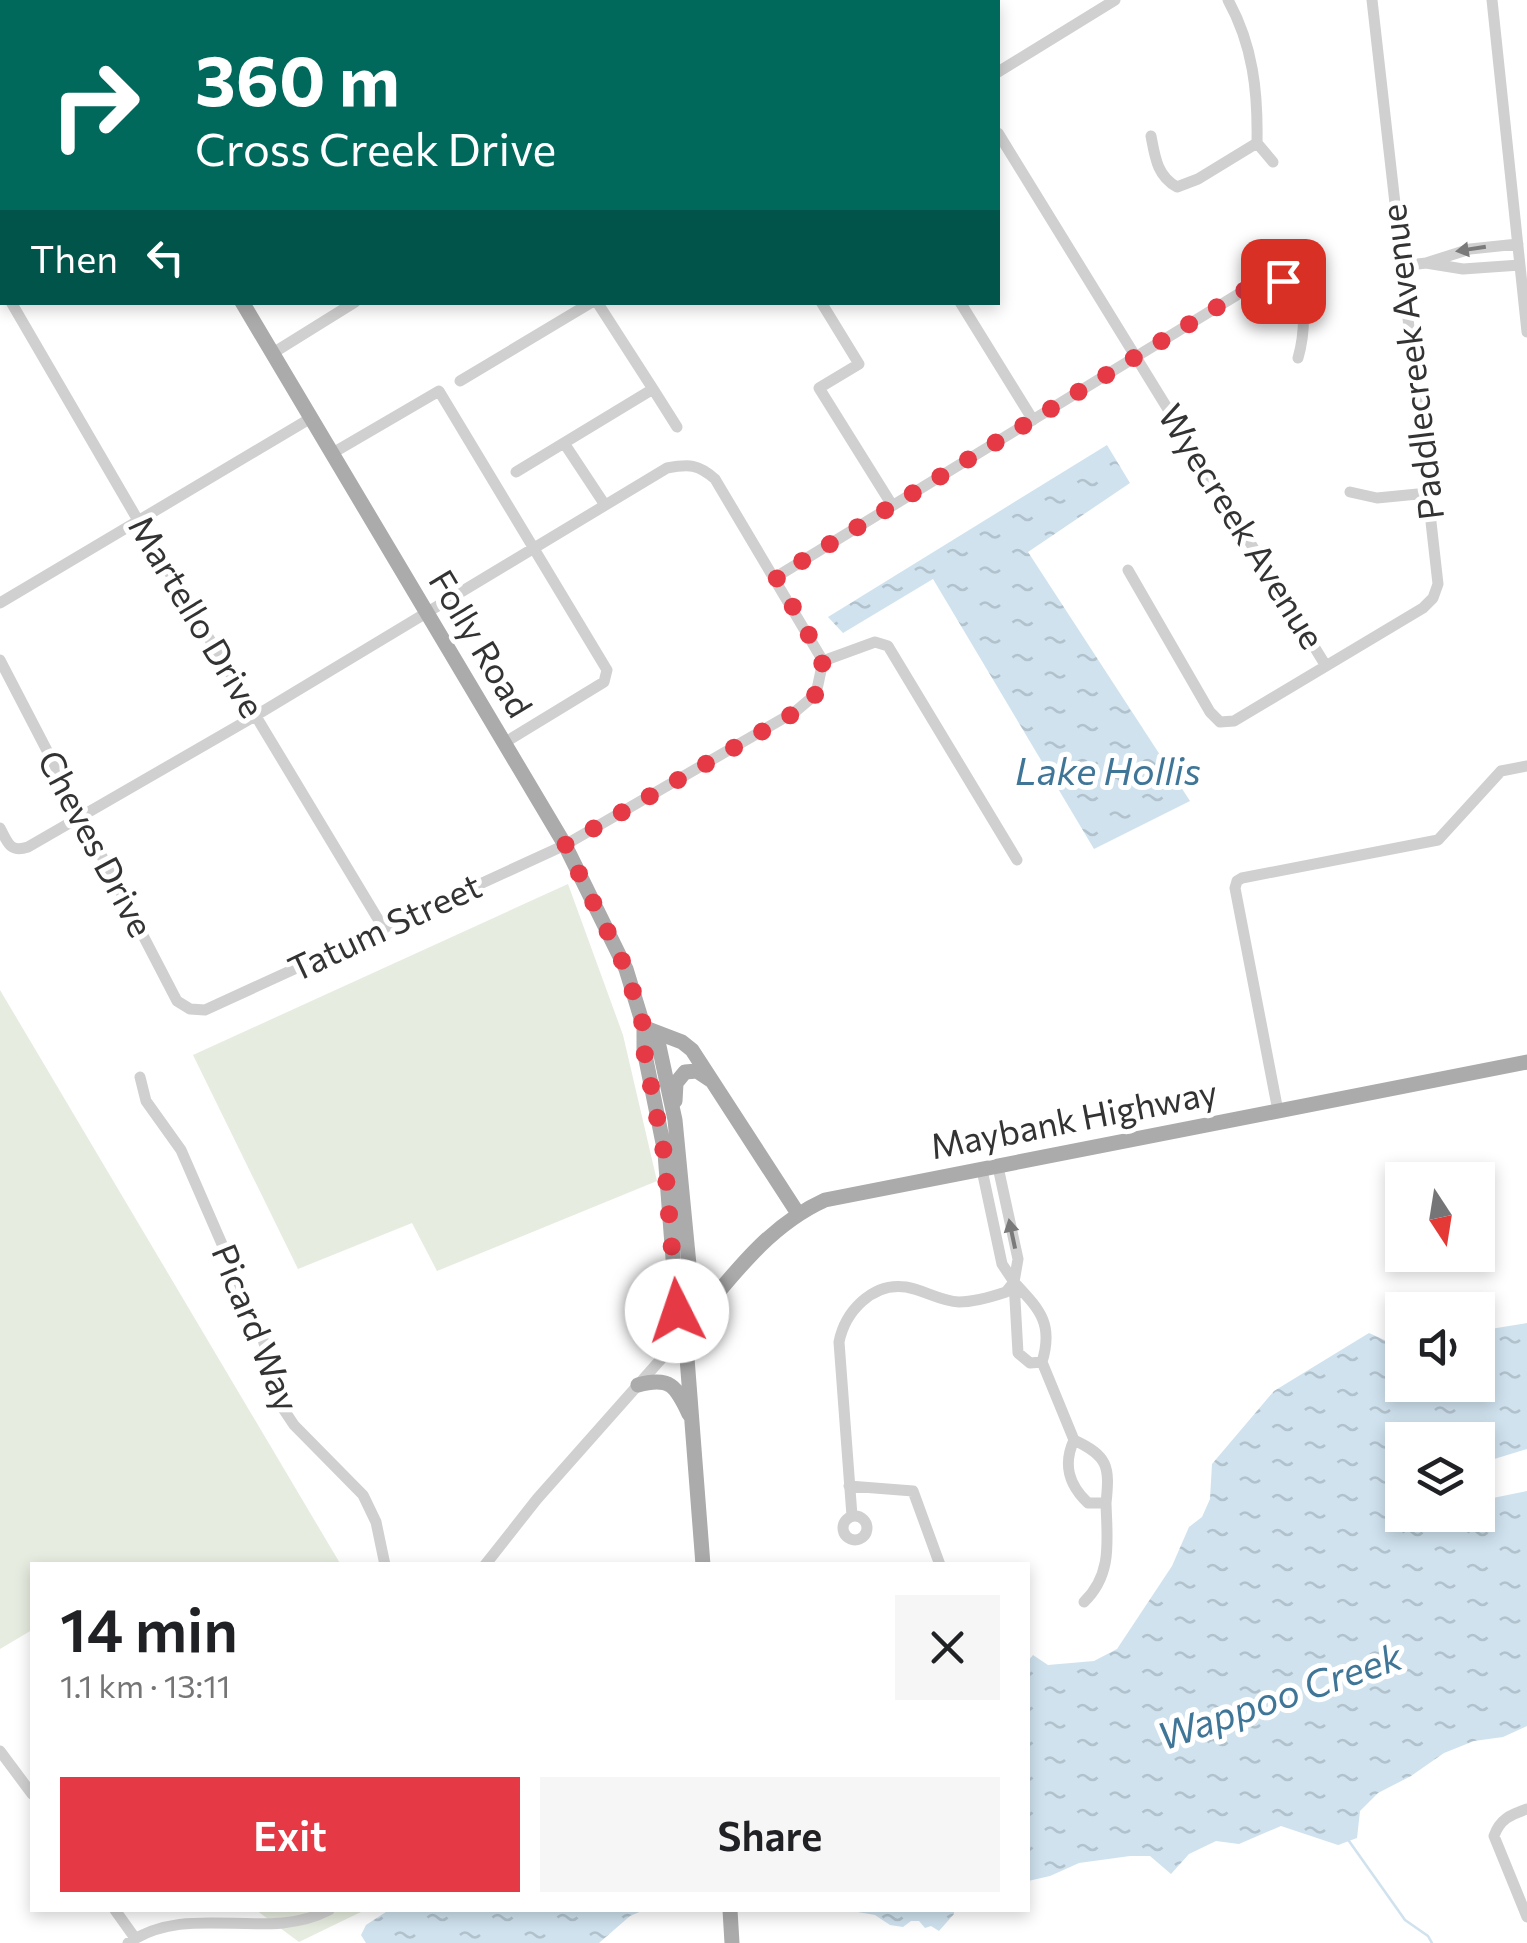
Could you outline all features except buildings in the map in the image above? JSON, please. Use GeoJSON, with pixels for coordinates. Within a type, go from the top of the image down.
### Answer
{"type":"FeatureCollection","features":[{"type":"Feature","properties":{"kind":"main road","name":"Folly Road"},"geometry":{"type":"LineString","coordinates":[[244,305],[565,845],[626,969],[644,1028],[644,1050],[664,1153],[677,1311],[685,1332],[703,1562]]}},
{"type":"Feature","properties":{"kind":"main road","name":"Folly Road"},"geometry":{"type":"LineString","coordinates":[[644,1028],[659,1046],[675,1120],[693,1306],[685,1332]]}},
{"type":"Feature","properties":{"kind":"main road"},"geometry":{"type":"LineString","coordinates":[[644,1028],[682,1042],[692,1050],[798,1212]]}},
{"type":"Feature","properties":{"kind":"main road","name":"Maybank Highway"},"geometry":{"type":"LineString","coordinates":[[685,1332],[756,1248],[798,1212],[825,1200],[1527,1062]]}},
{"type":"Feature","properties":{"kind":"main road"},"geometry":{"type":"LineString","coordinates":[[675,1120],[674,1092],[680,1076],[696,1071],[713,1081]]}},
{"type":"Feature","properties":{"kind":"main road"},"geometry":{"type":"LineString","coordinates":[[638,1385],[655,1380],[674,1387],[692,1422]]}},
{"type":"Feature","properties":{"kind":"main road"},"geometry":{"type":"LineString","coordinates":[[730,1912],[732,1943]]}},
{"type":"Feature","properties":{"kind":"street"},"geometry":{"type":"LineString","coordinates":[[1000,71],[1116,0]]}},
{"type":"Feature","properties":{"kind":"street"},"geometry":{"type":"LineString","coordinates":[[1228,0],[1243,27],[1251,60],[1258,102],[1257,143],[1273,162]]}},
{"type":"Feature","properties":{"kind":"street","name":"Paddlecreek Avenue"},"geometry":{"type":"LineString","coordinates":[[1326,666],[1423,608],[1433,598],[1438,584],[1372,0]]}},
{"type":"Feature","properties":{"kind":"street"},"geometry":{"type":"LineString","coordinates":[[1492,0],[1527,332]]}},
{"type":"Feature","properties":{"kind":"street","name":"Wyecreek Avenue"},"geometry":{"type":"LineString","coordinates":[[1000,136],[1326,666]]}},
{"type":"Feature","properties":{"kind":"street"},"geometry":{"type":"LineString","coordinates":[[1151,136],[1165,180],[1177,187],[1257,143]]}},
{"type":"Feature","properties":{"kind":"street"},"geometry":{"type":"LineString","coordinates":[[1402,266],[1426,263],[1455,252],[1518,244]]}},
{"type":"Feature","properties":{"kind":"street"},"geometry":{"type":"LineString","coordinates":[[1426,263],[1463,269],[1520,264]]}},
{"type":"Feature","properties":{"kind":"street"},"geometry":{"type":"LineString","coordinates":[[776,577],[1245,290],[1283,281],[1293,283],[1299,290],[1305,331],[1298,358]]}},
{"type":"Feature","properties":{"kind":"street","name":"Martello Drive"},"geometry":{"type":"LineString","coordinates":[[14,305],[139,522],[384,929]]}},
{"type":"Feature","properties":{"kind":"street"},"geometry":{"type":"LineString","coordinates":[[273,353],[350,305]]}},
{"type":"Feature","properties":{"kind":"street"},"geometry":{"type":"LineString","coordinates":[[460,381],[589,305]]}},
{"type":"Feature","properties":{"kind":"street"},"geometry":{"type":"LineString","coordinates":[[596,305],[677,427]]}},
{"type":"Feature","properties":{"kind":"street"},"geometry":{"type":"LineString","coordinates":[[823,305],[859,364],[819,388],[892,505]]}},
{"type":"Feature","properties":{"kind":"street"},"geometry":{"type":"LineString","coordinates":[[962,305],[1033,420]]}},
{"type":"Feature","properties":{"kind":"street"},"geometry":{"type":"LineString","coordinates":[[516,472],[653,389]]}},
{"type":"Feature","properties":{"kind":"street"},"geometry":{"type":"LineString","coordinates":[[332,454],[439,391],[607,670],[604,682],[504,742]]}},
{"type":"Feature","properties":{"kind":"street"},"geometry":{"type":"LineString","coordinates":[[0,604],[311,418]]}},
{"type":"Feature","properties":{"kind":"street"},"geometry":{"type":"LineString","coordinates":[[564,443],[606,505]]}},
{"type":"Feature","properties":{"kind":"street"},"geometry":{"type":"LineString","coordinates":[[0,828],[17,850],[80,817],[667,468],[691,464],[703,468],[715,480],[823,660],[874,642],[888,646],[1017,860]]}},
{"type":"Feature","properties":{"kind":"street"},"geometry":{"type":"LineString","coordinates":[[1350,492],[1377,498],[1428,493]]}},
{"type":"Feature","properties":{"kind":"street"},"geometry":{"type":"LineString","coordinates":[[1128,570],[1210,712],[1220,722],[1234,721],[1326,666]]}},
{"type":"Feature","properties":{"kind":"street","name":"Cheves Drive"},"geometry":{"type":"LineString","coordinates":[[0,660],[178,1001],[190,1010],[205,1010]]}},
{"type":"Feature","properties":{"kind":"street","name":"Tatum Street"},"geometry":{"type":"LineString","coordinates":[[205,1010],[565,845],[807,704],[820,684],[823,660]]}},
{"type":"Feature","properties":{"kind":"street"},"geometry":{"type":"LineString","coordinates":[[1278,1111],[1236,882],[1438,840],[1501,771],[1527,766]]}},
{"type":"Feature","properties":{"kind":"street","name":"Picard Way"},"geometry":{"type":"LineString","coordinates":[[140,1077],[146,1100],[181,1150],[262,1336],[282,1407],[294,1425],[363,1495],[376,1522],[384,1562]]}},
{"type":"Feature","properties":{"kind":"street"},"geometry":{"type":"LineString","coordinates":[[990,1168],[1002,1264],[1046,1325],[1048,1340],[1042,1362],[1074,1440],[1097,1451],[1108,1474],[1106,1569],[1097,1590],[1084,1602]]}},
{"type":"Feature","properties":{"kind":"street"},"geometry":{"type":"LineString","coordinates":[[1014,1282],[1018,1353],[1030,1363],[1042,1362]]}},
{"type":"Feature","properties":{"kind":"street"},"geometry":{"type":"LineString","coordinates":[[852,1516],[839,1349],[848,1315],[865,1299],[892,1287],[906,1287],[958,1302],[1006,1292],[1014,1282]]}},
{"type":"Feature","properties":{"kind":"street"},"geometry":{"type":"LineString","coordinates":[[487,1562],[685,1332]]}},
{"type":"Feature","properties":{"kind":"street"},"geometry":{"type":"LineString","coordinates":[[1074,1440],[1066,1457],[1071,1480],[1088,1503],[1106,1503]]}},
{"type":"Feature","properties":{"kind":"street"},"geometry":{"type":"LineString","coordinates":[[849,1486],[913,1491],[939,1562]]}},
{"type":"Feature","properties":{"kind":"street"},"geometry":{"type":"LineString","coordinates":[[0,1751],[30,1791]]}},
{"type":"Feature","properties":{"kind":"street"},"geometry":{"type":"LineString","coordinates":[[1527,1809],[1508,1815],[1498,1824],[1494,1836],[1527,1918]]}},
{"type":"Feature","properties":{"kind":"street"},"geometry":{"type":"LineString","coordinates":[[116,1912],[132,1940],[166,1926],[203,1922],[296,1924],[324,1912]]}},
{"type":"Feature","properties":{"kind":"shaded area"},"geometry":{"type":"Polygon","coordinates":[[[568,884],[623,1035],[657,1181],[437,1271],[412,1223],[298,1269],[193,1055],[568,884]]]}},
{"type":"Feature","properties":{"kind":"shaded area"},"geometry":{"type":"Polygon","coordinates":[[[0,990],[339,1562],[30,1562],[30,1631],[0,1649],[0,990]]]}},
{"type":"Feature","properties":{"kind":"shaded area"},"geometry":{"type":"Polygon","coordinates":[[[259,1912],[361,1912],[299,1942],[259,1912]]]}},
{"type":"Feature","properties":{"kind":"water","name":"Lake Hollis"},"geometry":{"type":"Polygon","coordinates":[[[1107,445],[1130,483],[1028,552],[1190,801],[1094,849],[933,579],[843,633],[828,617],[1107,445]]]}},
{"type":"Feature","properties":{"kind":"water","name":"Wappoo Creek"},"geometry":{"type":"Polygon","coordinates":[[[1527,1323],[1527,1449],[1495,1459],[1495,1422],[1385,1422],[1385,1532],[1495,1532],[1495,1498],[1527,1491],[1527,1726],[1503,1737],[1474,1741],[1444,1753],[1378,1793],[1360,1811],[1357,1838],[1338,1845],[1281,1826],[1239,1844],[1216,1841],[1189,1854],[1171,1874],[1150,1856],[1130,1856],[1079,1863],[1030,1881],[1030,1659],[1033,1655],[1048,1665],[1094,1661],[1117,1649],[1172,1566],[1189,1527],[1202,1517],[1210,1499],[1212,1464],[1274,1391],[1369,1333],[1385,1340],[1385,1402],[1495,1402],[1495,1328],[1527,1323]]]}},
{"type":"Feature","properties":{"kind":"water"},"geometry":{"type":"Polygon","coordinates":[[[386,1912],[639,1912],[599,1943],[366,1943],[361,1935],[366,1925],[386,1912]]]}},
{"type":"Feature","properties":{"kind":"water"},"geometry":{"type":"Polygon","coordinates":[[[858,1912],[954,1912],[939,1931],[931,1926],[925,1928],[919,1921],[903,1927],[890,1925],[875,1915],[858,1912]]]}},
{"type":"Feature","properties":{"kind":"waterway"},"geometry":{"type":"LineString","coordinates":[[1349,1841],[1405,1920],[1432,1943]]}},
{"type":"Feature","properties":{"kind":"route"},"geometry":{"type":"LineString","coordinates":[[677,1311],[664,1153],[644,1050],[644,1028],[626,969],[565,845],[796,712],[816,694],[823,660],[776,577],[1245,290],[1283,281]]}}]}
